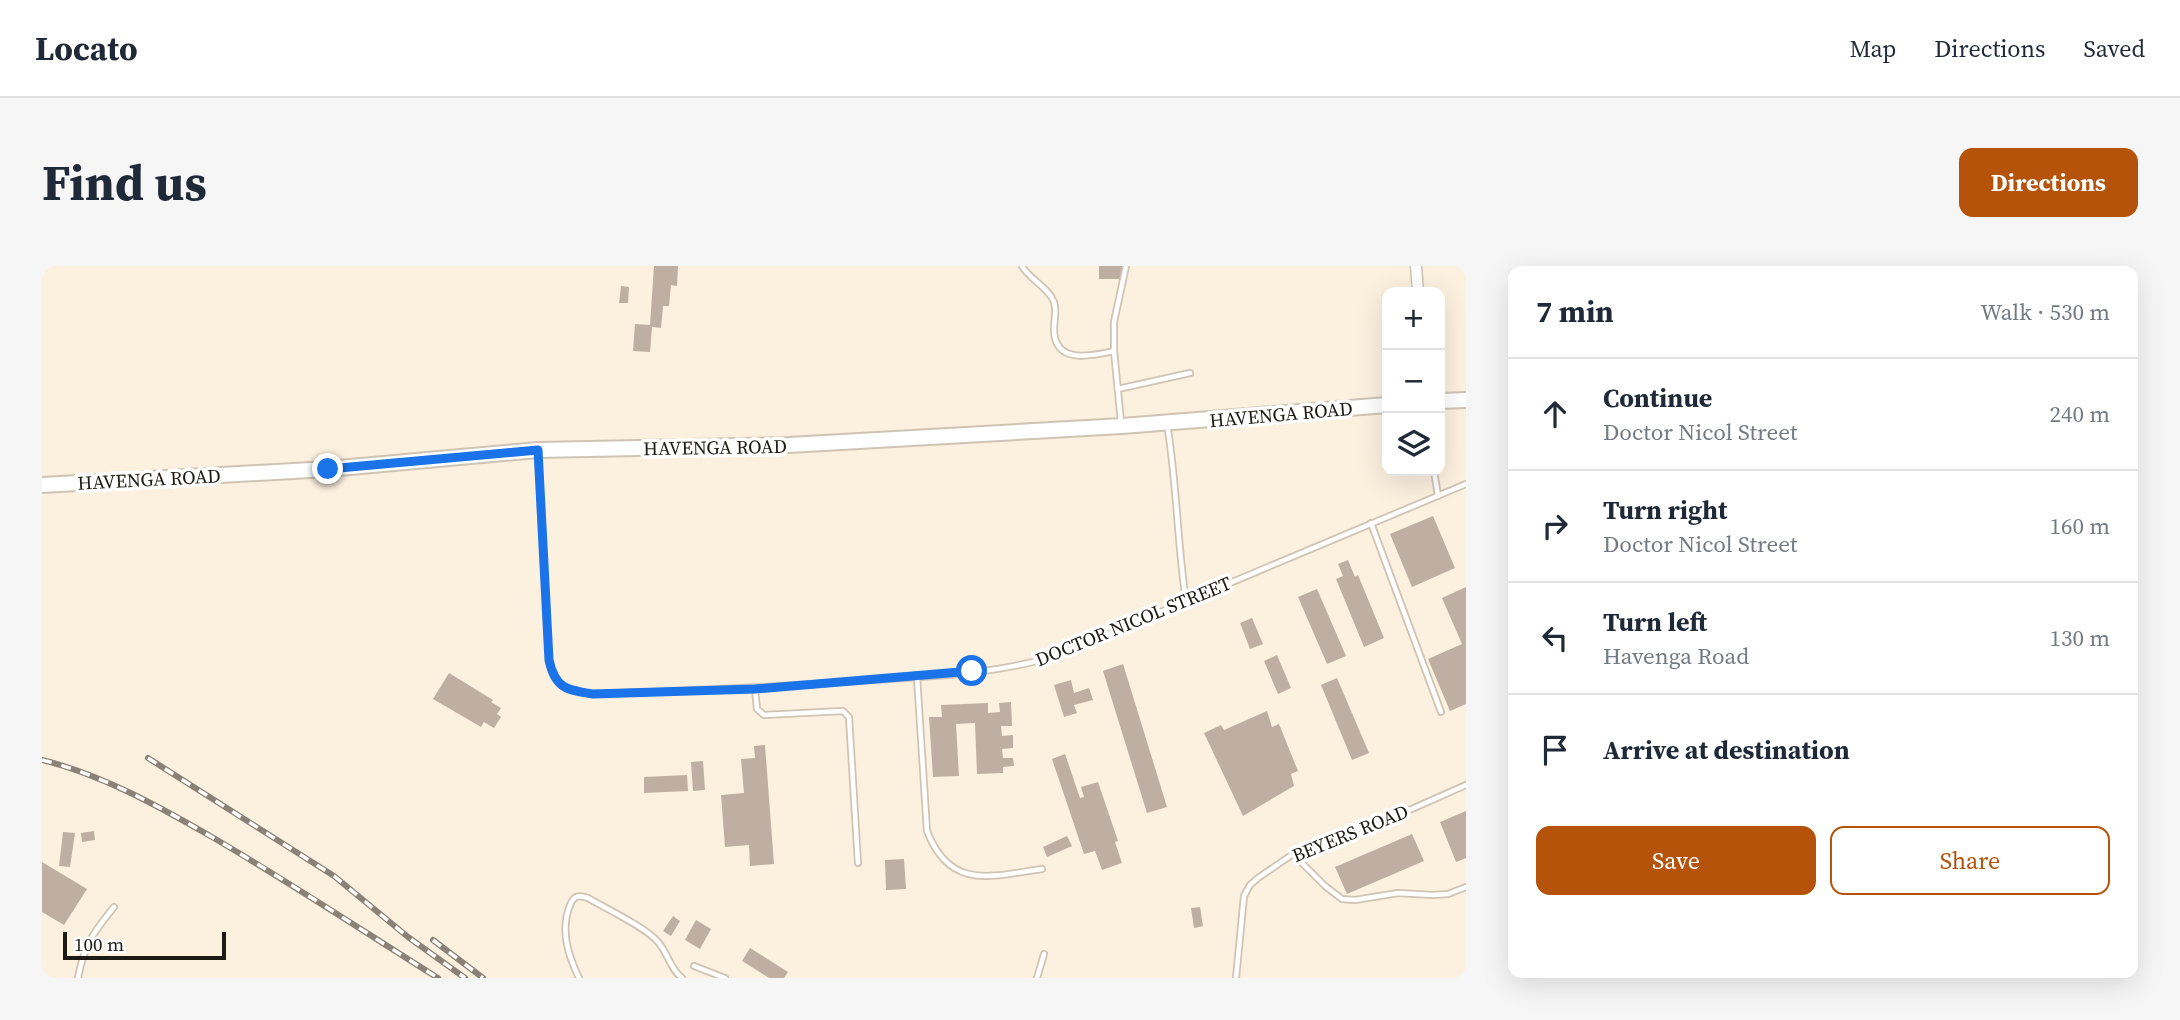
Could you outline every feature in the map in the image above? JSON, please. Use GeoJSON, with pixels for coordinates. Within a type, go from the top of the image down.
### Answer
{"type":"FeatureCollection","features":[{"type":"Feature","properties":{"kind":"street"},"geometry":{"type":"LineString","coordinates":[[1416,266],[1418,287]]}},
{"type":"Feature","properties":{"kind":"street"},"geometry":{"type":"LineString","coordinates":[[1445,401],[1466,400]]}},
{"type":"Feature","properties":{"kind":"street","name":"HAVENGA ROAD"},"geometry":{"type":"LineString","coordinates":[[42,485],[315,470],[538,450],[789,445],[1167,423],[1382,405]]}},
{"type":"Feature","properties":{"kind":"lane"},"geometry":{"type":"LineString","coordinates":[[1022,266],[1054,302],[1055,337],[1061,348],[1081,357],[1114,351]]}},
{"type":"Feature","properties":{"kind":"lane"},"geometry":{"type":"LineString","coordinates":[[1122,426],[1114,351],[1114,322],[1126,266]]}},
{"type":"Feature","properties":{"kind":"lane"},"geometry":{"type":"LineString","coordinates":[[1118,388],[1190,373]]}},
{"type":"Feature","properties":{"kind":"lane"},"geometry":{"type":"LineString","coordinates":[[1167,423],[1173,460],[1185,601]]}},
{"type":"Feature","properties":{"kind":"lane","name":"DOCTOR NICOL STREET"},"geometry":{"type":"LineString","coordinates":[[538,450],[549,660],[556,680],[562,686],[593,694],[755,689],[917,677],[1011,667],[1037,661],[1466,484]]}},
{"type":"Feature","properties":{"kind":"lane"},"geometry":{"type":"LineString","coordinates":[[1435,476],[1438,496]]}},
{"type":"Feature","properties":{"kind":"lane"},"geometry":{"type":"LineString","coordinates":[[1371,523],[1441,712]]}},
{"type":"Feature","properties":{"kind":"lane"},"geometry":{"type":"LineString","coordinates":[[917,677],[927,831],[932,845],[945,861],[970,876],[984,877],[1042,869]]}},
{"type":"Feature","properties":{"kind":"lane"},"geometry":{"type":"LineString","coordinates":[[755,689],[758,712],[768,716],[843,711],[849,717],[858,863]]}},
{"type":"Feature","properties":{"kind":"lane","name":"BEYERS ROAD"},"geometry":{"type":"LineString","coordinates":[[1236,978],[1243,905],[1247,890],[1258,877],[1293,854],[1466,785]]}},
{"type":"Feature","properties":{"kind":"lane"},"geometry":{"type":"LineString","coordinates":[[1293,854],[1342,899],[1355,900],[1398,894],[1448,894],[1466,887]]}},
{"type":"Feature","properties":{"kind":"lane"},"geometry":{"type":"LineString","coordinates":[[579,978],[570,956],[565,931],[571,902],[577,896],[589,898],[650,934],[659,942],[682,978]]}},
{"type":"Feature","properties":{"kind":"lane"},"geometry":{"type":"LineString","coordinates":[[78,978],[89,939],[114,907]]}},
{"type":"Feature","properties":{"kind":"lane"},"geometry":{"type":"LineString","coordinates":[[1037,978],[1044,954]]}},
{"type":"Feature","properties":{"kind":"lane"},"geometry":{"type":"LineString","coordinates":[[694,966],[725,978]]}},
{"type":"Feature","properties":{"kind":"building"},"geometry":{"type":"Polygon","coordinates":[[[654,266],[678,266],[677,286],[671,285],[669,306],[663,306],[661,328],[652,327],[650,352],[633,351],[635,324],[650,325],[654,266]]]}},
{"type":"Feature","properties":{"kind":"building"},"geometry":{"type":"Polygon","coordinates":[[[1099,266],[1122,266],[1122,279],[1099,279],[1099,266]]]}},
{"type":"Feature","properties":{"kind":"building"},"geometry":{"type":"Polygon","coordinates":[[[621,286],[629,287],[628,303],[619,303],[621,286]]]}},
{"type":"Feature","properties":{"kind":"building"},"geometry":{"type":"Polygon","coordinates":[[[1433,516],[1455,568],[1412,587],[1390,534],[1433,516]]]}},
{"type":"Feature","properties":{"kind":"building"},"geometry":{"type":"Polygon","coordinates":[[[1348,560],[1355,577],[1358,575],[1384,638],[1364,647],[1336,579],[1343,576],[1338,564],[1348,560]]]}},
{"type":"Feature","properties":{"kind":"building"},"geometry":{"type":"Polygon","coordinates":[[[1466,587],[1466,704],[1450,711],[1428,659],[1462,644],[1442,598],[1466,587]]]}},
{"type":"Feature","properties":{"kind":"building"},"geometry":{"type":"Polygon","coordinates":[[[1317,589],[1346,656],[1327,664],[1298,597],[1317,589]]]}},
{"type":"Feature","properties":{"kind":"building"},"geometry":{"type":"Polygon","coordinates":[[[1252,618],[1263,644],[1250,649],[1240,623],[1252,618]]]}},
{"type":"Feature","properties":{"kind":"building"},"geometry":{"type":"Polygon","coordinates":[[[1277,655],[1291,688],[1278,694],[1264,661],[1277,655]]]}},
{"type":"Feature","properties":{"kind":"building"},"geometry":{"type":"Polygon","coordinates":[[[1123,664],[1167,807],[1147,813],[1103,671],[1123,664]]]}},
{"type":"Feature","properties":{"kind":"building"},"geometry":{"type":"Polygon","coordinates":[[[449,673],[493,700],[491,702],[501,708],[497,714],[501,717],[494,728],[484,722],[481,727],[433,699],[449,673]]]}},
{"type":"Feature","properties":{"kind":"building"},"geometry":{"type":"Polygon","coordinates":[[[1337,678],[1369,753],[1352,760],[1321,685],[1337,678]]]}},
{"type":"Feature","properties":{"kind":"building"},"geometry":{"type":"Polygon","coordinates":[[[1071,680],[1074,693],[1089,688],[1093,700],[1074,705],[1077,713],[1064,717],[1054,685],[1071,680]]]}},
{"type":"Feature","properties":{"kind":"building"},"geometry":{"type":"Polygon","coordinates":[[[1011,702],[1012,726],[1001,726],[1002,736],[1013,735],[1013,748],[1002,749],[1003,758],[1013,758],[1014,766],[1003,767],[1003,773],[977,774],[975,723],[956,724],[959,776],[933,777],[929,717],[942,717],[941,705],[988,703],[988,713],[1000,712],[999,703],[1011,702]]]}},
{"type":"Feature","properties":{"kind":"building"},"geometry":{"type":"Polygon","coordinates":[[[1267,711],[1272,727],[1279,724],[1298,771],[1291,774],[1294,786],[1243,816],[1204,733],[1221,725],[1224,730],[1267,711]]]}},
{"type":"Feature","properties":{"kind":"building"},"geometry":{"type":"Polygon","coordinates":[[[765,745],[774,864],[750,866],[749,845],[725,847],[721,795],[744,793],[741,759],[755,758],[754,746],[765,745]]]}},
{"type":"Feature","properties":{"kind":"building"},"geometry":{"type":"Polygon","coordinates":[[[1065,754],[1080,798],[1084,797],[1081,787],[1098,782],[1118,841],[1115,842],[1122,863],[1102,870],[1095,851],[1084,854],[1052,759],[1065,754]]]}},
{"type":"Feature","properties":{"kind":"building"},"geometry":{"type":"Polygon","coordinates":[[[703,761],[705,790],[693,791],[691,762],[703,761]]]}},
{"type":"Feature","properties":{"kind":"building"},"geometry":{"type":"Polygon","coordinates":[[[687,775],[688,791],[644,793],[644,777],[687,775]]]}},
{"type":"Feature","properties":{"kind":"building"},"geometry":{"type":"Polygon","coordinates":[[[1466,811],[1466,858],[1456,862],[1440,822],[1466,811]]]}},
{"type":"Feature","properties":{"kind":"building"},"geometry":{"type":"Polygon","coordinates":[[[94,831],[95,840],[82,842],[81,833],[94,831]]]}},
{"type":"Feature","properties":{"kind":"building"},"geometry":{"type":"Polygon","coordinates":[[[63,832],[75,833],[70,867],[59,866],[63,832]]]}},
{"type":"Feature","properties":{"kind":"building"},"geometry":{"type":"Polygon","coordinates":[[[1412,834],[1424,861],[1347,894],[1335,867],[1412,834]]]}},
{"type":"Feature","properties":{"kind":"building"},"geometry":{"type":"Polygon","coordinates":[[[1067,836],[1072,846],[1047,857],[1043,847],[1067,836]]]}},
{"type":"Feature","properties":{"kind":"building"},"geometry":{"type":"Polygon","coordinates":[[[904,859],[906,889],[886,890],[885,860],[904,859]]]}},
{"type":"Feature","properties":{"kind":"building"},"geometry":{"type":"Polygon","coordinates":[[[42,862],[87,889],[64,925],[42,912],[42,862]]]}},
{"type":"Feature","properties":{"kind":"building"},"geometry":{"type":"Polygon","coordinates":[[[1200,907],[1203,926],[1194,928],[1191,908],[1200,907]]]}},
{"type":"Feature","properties":{"kind":"building"},"geometry":{"type":"Polygon","coordinates":[[[673,916],[680,921],[671,936],[663,931],[673,916]]]}},
{"type":"Feature","properties":{"kind":"building"},"geometry":{"type":"Polygon","coordinates":[[[696,920],[711,929],[700,949],[685,940],[696,920]]]}},
{"type":"Feature","properties":{"kind":"building"},"geometry":{"type":"Polygon","coordinates":[[[750,948],[788,972],[784,978],[769,978],[742,961],[750,948]]]}},
{"type":"Feature","properties":{"kind":"railway"},"geometry":{"type":"LineString","coordinates":[[148,758],[334,876],[408,937],[465,978]]}},
{"type":"Feature","properties":{"kind":"railway"},"geometry":{"type":"LineString","coordinates":[[42,760],[87,774],[130,792],[171,814],[269,871],[438,978]]}},
{"type":"Feature","properties":{"kind":"railway"},"geometry":{"type":"LineString","coordinates":[[433,940],[483,978]]}},
{"type":"Feature","properties":{"kind":"route"},"geometry":{"type":"LineString","coordinates":[[328,469],[538,450],[549,660],[556,680],[562,686],[576,691],[593,694],[755,689],[972,671]]}}]}
